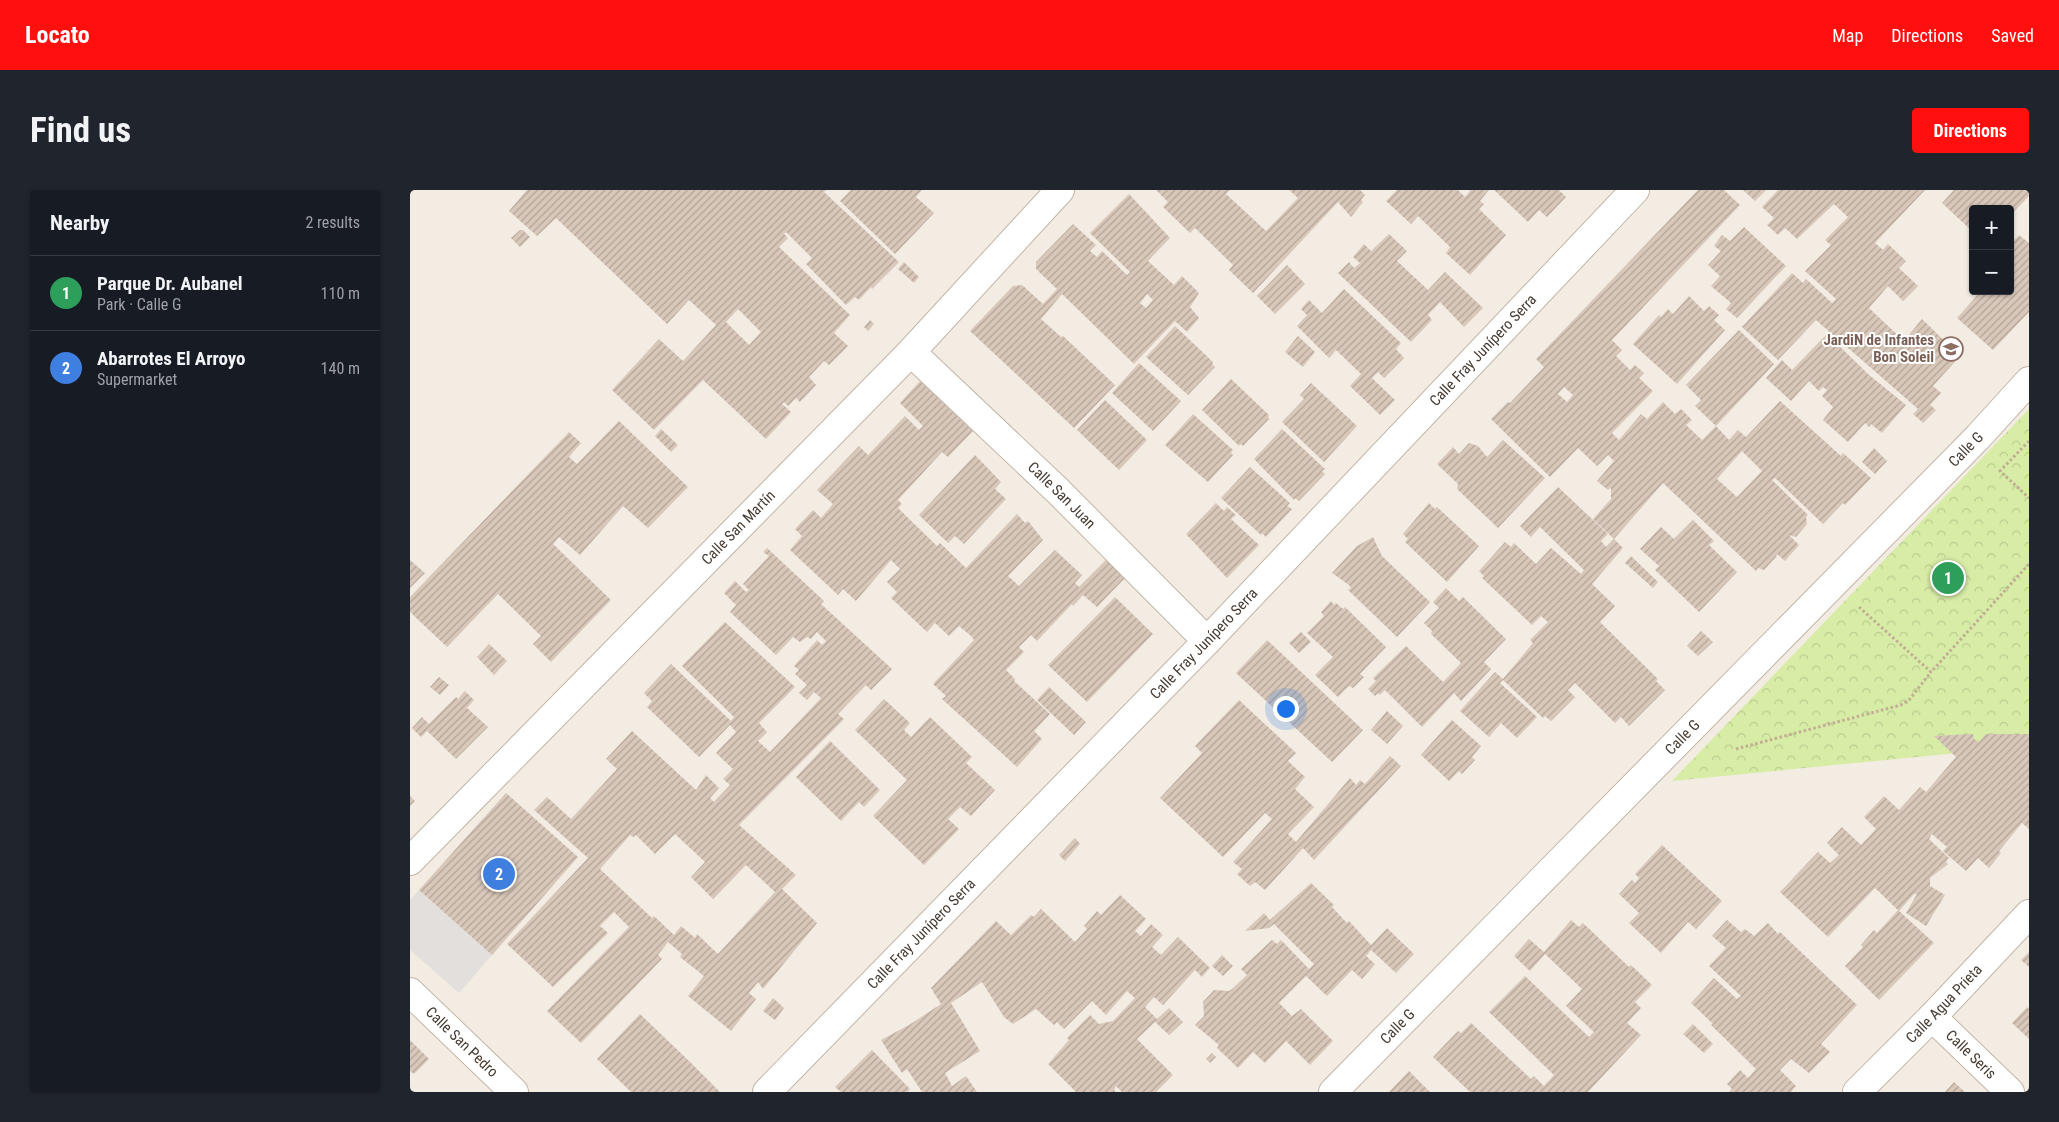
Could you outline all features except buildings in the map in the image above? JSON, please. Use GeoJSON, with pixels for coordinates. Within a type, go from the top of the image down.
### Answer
{"type":"FeatureCollection","features":[{"type":"Feature","properties":{"kind":"street","name":"Calle San Martín"},"geometry":{"type":"LineString","coordinates":[[410,860],[911,352],[1060,190]]}},
{"type":"Feature","properties":{"kind":"street","name":"Calle Fray Junípero Serra"},"geometry":{"type":"LineString","coordinates":[[767,1092],[1207,641],[1635,190]]}},
{"type":"Feature","properties":{"kind":"street","name":"Calle San Juan"},"geometry":{"type":"LineString","coordinates":[[911,352],[1058,491],[1207,641]]}},
{"type":"Feature","properties":{"kind":"street","name":"Calle G"},"geometry":{"type":"LineString","coordinates":[[1333,1092],[1978,437],[2029,381]]}},
{"type":"Feature","properties":{"kind":"street","name":"Calle Agua Prieta"},"geometry":{"type":"LineString","coordinates":[[1857,1092],[1932,1017],[2029,914]]}},
{"type":"Feature","properties":{"kind":"street","name":"Calle San Pedro"},"geometry":{"type":"LineString","coordinates":[[410,992],[514,1092]]}},
{"type":"Feature","properties":{"kind":"street","name":"Calle Seris"},"geometry":{"type":"LineString","coordinates":[[1932,1017],[2010,1092]]}},
{"type":"Feature","properties":{"kind":"path"},"geometry":{"type":"LineString","coordinates":[[2029,441],[2000,470],[2029,498]]}},
{"type":"Feature","properties":{"kind":"path"},"geometry":{"type":"LineString","coordinates":[[1736,749],[1901,705],[1910,700],[1931,672],[2029,564]]}},
{"type":"Feature","properties":{"kind":"path"},"geometry":{"type":"LineString","coordinates":[[1855,604],[1931,672]]}},
{"type":"Feature","properties":{"kind":"green space"},"geometry":{"type":"Polygon","coordinates":[[[2029,409],[2029,746],[1672,781],[2029,409]]]}},
{"type":"Feature","properties":{"kind":"shaded area"},"geometry":{"type":"Polygon","coordinates":[[[419,890],[492,955],[459,993],[410,950],[410,900],[419,890]]]}},
{"type":"Feature","properties":{"kind":"place","name":"JardiN de Infantes Bon Soleil"},"geometry":{"type":"Point","coordinates":[1951,349]}},
{"type":"Feature","properties":{"kind":"place","name":"Parque Dr. Aubanel"},"geometry":{"type":"Point","coordinates":[1948,578]}},
{"type":"Feature","properties":{"kind":"place","name":"Abarrotes El Arroyo"},"geometry":{"type":"Point","coordinates":[499,874]}}]}
